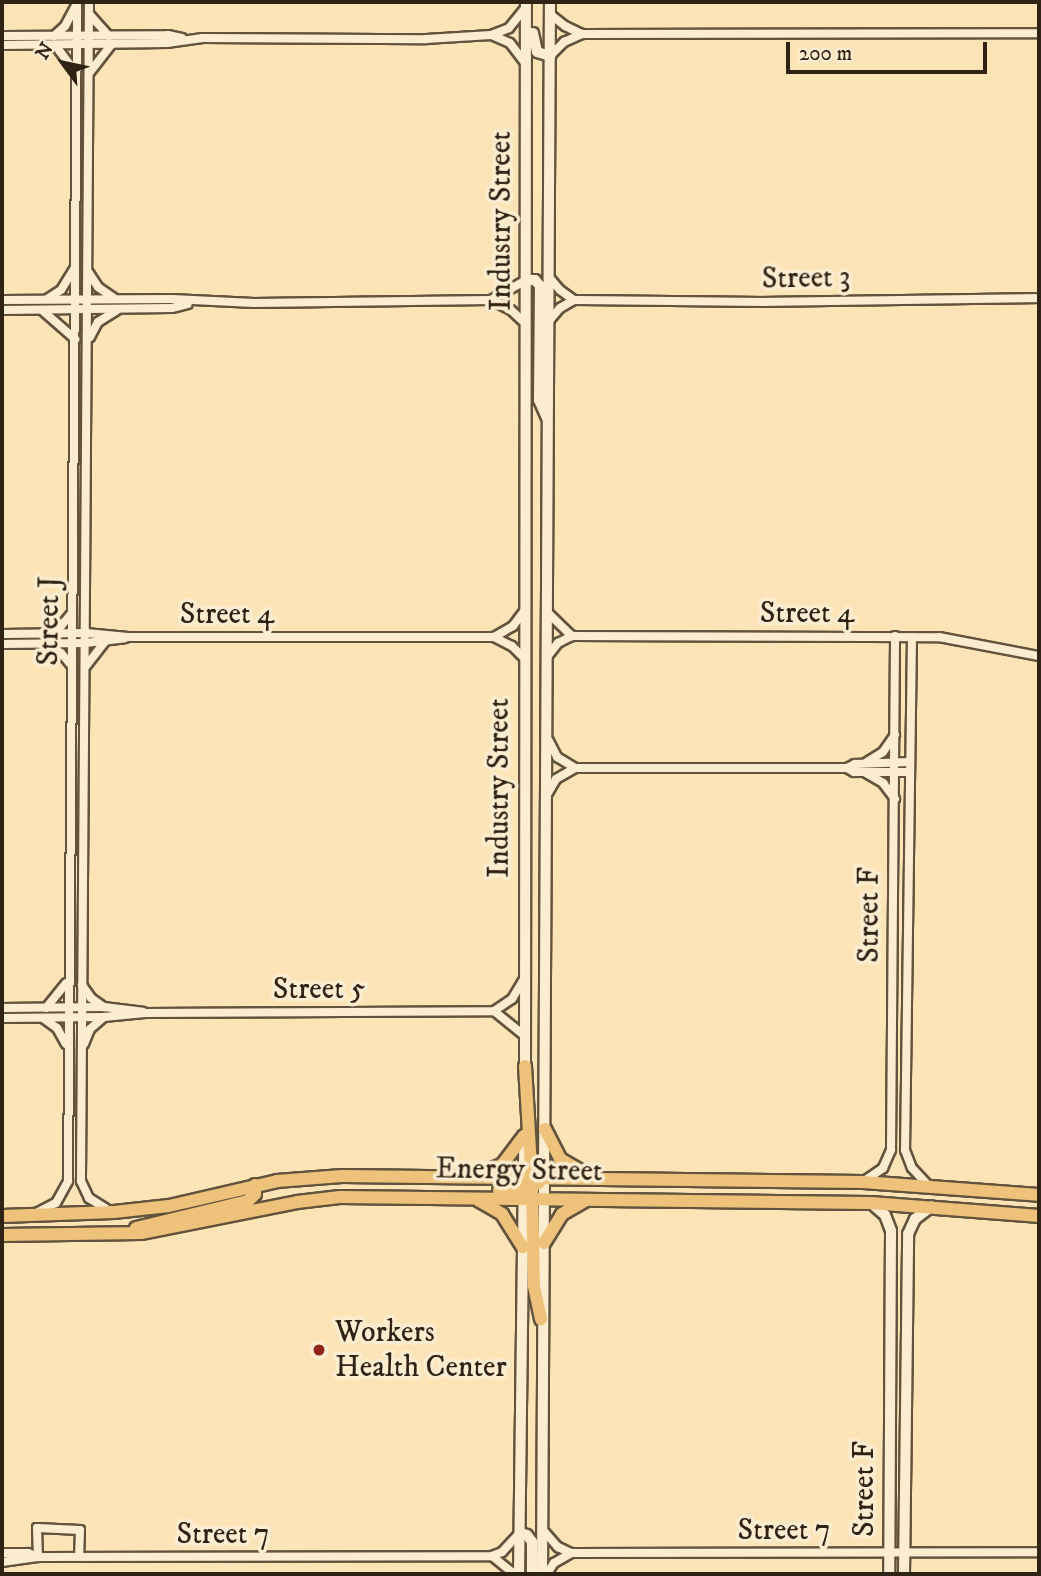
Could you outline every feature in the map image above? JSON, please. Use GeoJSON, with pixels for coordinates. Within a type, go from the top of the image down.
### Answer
{"type":"FeatureCollection","features":[{"type":"Feature","properties":{"kind":"main road"},"geometry":{"type":"LineString","coordinates":[[525,1066],[533,1189],[534,1286],[541,1319]]}},
{"type":"Feature","properties":{"kind":"main road"},"geometry":{"type":"LineString","coordinates":[[545,1129],[560,1159],[597,1179]]}},
{"type":"Feature","properties":{"kind":"main road"},"geometry":{"type":"LineString","coordinates":[[469,1178],[502,1165],[524,1136]]}},
{"type":"Feature","properties":{"kind":"main road","name":"Energy Street"},"geometry":{"type":"LineString","coordinates":[[2,1216],[114,1212],[169,1206],[255,1185],[342,1176],[469,1178],[592,1198],[932,1205],[1039,1216]]}},
{"type":"Feature","properties":{"kind":"main road"},"geometry":{"type":"LineString","coordinates":[[415,1196],[444,1190],[533,1189],[638,1178]]}},
{"type":"Feature","properties":{"kind":"main road","name":"Energy Street"},"geometry":{"type":"LineString","coordinates":[[2,1235],[116,1235],[192,1226],[319,1199],[467,1197],[597,1179],[863,1182],[1039,1195]]}},
{"type":"Feature","properties":{"kind":"main road"},"geometry":{"type":"LineString","coordinates":[[116,1235],[248,1201],[255,1194],[255,1185]]}},
{"type":"Feature","properties":{"kind":"main road"},"geometry":{"type":"LineString","coordinates":[[467,1197],[492,1206],[502,1214],[511,1223],[523,1247]]}},
{"type":"Feature","properties":{"kind":"main road"},"geometry":{"type":"LineString","coordinates":[[544,1243],[562,1214],[592,1198]]}},
{"type":"Feature","properties":{"kind":"street","name":"Street J"},"geometry":{"type":"LineString","coordinates":[[25,1216],[47,1208],[64,1194],[68,1181],[77,2]]}},
{"type":"Feature","properties":{"kind":"street"},"geometry":{"type":"LineString","coordinates":[[2,45],[54,40],[65,26],[77,2]]}},
{"type":"Feature","properties":{"kind":"street","name":"Street J"},"geometry":{"type":"LineString","coordinates":[[89,2],[87,615],[81,1181],[83,1191],[96,1203],[114,1212]]}},
{"type":"Feature","properties":{"kind":"street","name":"Industry Street"},"geometry":{"type":"LineString","coordinates":[[516,1574],[520,1533],[523,1247],[545,1129],[550,2]]}},
{"type":"Feature","properties":{"kind":"street"},"geometry":{"type":"LineString","coordinates":[[2,36],[167,43],[184,39],[415,39],[491,35],[509,28],[528,3]]}},
{"type":"Feature","properties":{"kind":"street"},"geometry":{"type":"LineString","coordinates":[[528,3],[534,48],[540,54],[550,56],[564,42],[582,34],[1039,33]]}},
{"type":"Feature","properties":{"kind":"street","name":"Industry Street"},"geometry":{"type":"LineString","coordinates":[[528,3],[524,1136],[544,1243],[541,1319],[545,1574]]}},
{"type":"Feature","properties":{"kind":"street"},"geometry":{"type":"LineString","coordinates":[[550,14],[565,26],[582,34]]}},
{"type":"Feature","properties":{"kind":"street"},"geometry":{"type":"LineString","coordinates":[[89,15],[111,40]]}},
{"type":"Feature","properties":{"kind":"street"},"geometry":{"type":"LineString","coordinates":[[491,35],[510,43],[526,66]]}},
{"type":"Feature","properties":{"kind":"street"},"geometry":{"type":"LineString","coordinates":[[54,40],[77,74]]}},
{"type":"Feature","properties":{"kind":"street"},"geometry":{"type":"LineString","coordinates":[[89,74],[111,40]]}},
{"type":"Feature","properties":{"kind":"street"},"geometry":{"type":"LineString","coordinates":[[44,300],[61,290],[75,267]]}},
{"type":"Feature","properties":{"kind":"street"},"geometry":{"type":"LineString","coordinates":[[88,270],[98,287],[118,304]]}},
{"type":"Feature","properties":{"kind":"street"},"geometry":{"type":"LineString","coordinates":[[549,277],[560,290],[574,300],[560,308],[549,321]]}},
{"type":"Feature","properties":{"kind":"street"},"geometry":{"type":"LineString","coordinates":[[491,300],[526,280],[535,280],[540,286],[539,400],[548,421]]}},
{"type":"Feature","properties":{"kind":"street","name":"Street 3"},"geometry":{"type":"LineString","coordinates":[[574,300],[773,302],[1039,298]]}},
{"type":"Feature","properties":{"kind":"street"},"geometry":{"type":"LineString","coordinates":[[2,300],[44,300],[75,305]]}},
{"type":"Feature","properties":{"kind":"street"},"geometry":{"type":"LineString","coordinates":[[2,310],[195,302],[491,300],[511,310],[527,326]]}},
{"type":"Feature","properties":{"kind":"street"},"geometry":{"type":"LineString","coordinates":[[88,343],[98,321],[118,304]]}},
{"type":"Feature","properties":{"kind":"street"},"geometry":{"type":"LineString","coordinates":[[40,310],[59,322],[75,338]]}},
{"type":"Feature","properties":{"kind":"street"},"geometry":{"type":"LineString","coordinates":[[494,636],[513,626],[526,609]]}},
{"type":"Feature","properties":{"kind":"street"},"geometry":{"type":"LineString","coordinates":[[47,634],[61,626],[73,611]]}},
{"type":"Feature","properties":{"kind":"street"},"geometry":{"type":"LineString","coordinates":[[547,612],[572,636],[558,643],[547,657]]}},
{"type":"Feature","properties":{"kind":"street"},"geometry":{"type":"LineString","coordinates":[[85,669],[104,638],[87,615]]}},
{"type":"Feature","properties":{"kind":"street","name":"Street 4"},"geometry":{"type":"LineString","coordinates":[[2,634],[86,633],[104,638],[494,636]]}},
{"type":"Feature","properties":{"kind":"street"},"geometry":{"type":"LineString","coordinates":[[494,636],[512,646],[526,660]]}},
{"type":"Feature","properties":{"kind":"street","name":"Street 4"},"geometry":{"type":"LineString","coordinates":[[572,636],[895,636],[964,640],[1039,656]]}},
{"type":"Feature","properties":{"kind":"street","name":"Street F"},"geometry":{"type":"LineString","coordinates":[[863,1182],[883,1168],[891,1150],[896,800],[895,636]]}},
{"type":"Feature","properties":{"kind":"street","name":"Street F"},"geometry":{"type":"LineString","coordinates":[[912,637],[910,966],[905,1150],[912,1168],[928,1185]]}},
{"type":"Feature","properties":{"kind":"street","name":"Street 4"},"geometry":{"type":"LineString","coordinates":[[2,644],[72,644],[104,638]]}},
{"type":"Feature","properties":{"kind":"street"},"geometry":{"type":"LineString","coordinates":[[44,644],[61,653],[71,666]]}},
{"type":"Feature","properties":{"kind":"street"},"geometry":{"type":"LineString","coordinates":[[863,768],[883,752],[896,732]]}},
{"type":"Feature","properties":{"kind":"street"},"geometry":{"type":"LineString","coordinates":[[547,738],[557,757],[575,768]]}},
{"type":"Feature","properties":{"kind":"street"},"geometry":{"type":"LineString","coordinates":[[545,799],[556,779],[575,768],[910,767]]}},
{"type":"Feature","properties":{"kind":"street"},"geometry":{"type":"LineString","coordinates":[[863,768],[883,783],[896,800]]}},
{"type":"Feature","properties":{"kind":"street"},"geometry":{"type":"LineString","coordinates":[[71,807],[85,807]]}},
{"type":"Feature","properties":{"kind":"street"},"geometry":{"type":"LineString","coordinates":[[69,902],[83,903]]}},
{"type":"Feature","properties":{"kind":"street"},"geometry":{"type":"LineString","coordinates":[[894,966],[910,966]]}},
{"type":"Feature","properties":{"kind":"street"},"geometry":{"type":"LineString","coordinates":[[524,979],[512,999],[494,1011],[524,1035]]}},
{"type":"Feature","properties":{"kind":"street"},"geometry":{"type":"LineString","coordinates":[[46,1008],[68,980]]}},
{"type":"Feature","properties":{"kind":"street"},"geometry":{"type":"LineString","coordinates":[[82,985],[91,998],[104,1007]]}},
{"type":"Feature","properties":{"kind":"street","name":"Street 5"},"geometry":{"type":"LineString","coordinates":[[2,1018],[43,1018],[68,1013],[81,1007],[104,1007],[145,1013]]}},
{"type":"Feature","properties":{"kind":"street","name":"Street 5"},"geometry":{"type":"LineString","coordinates":[[2,1008],[46,1008],[81,1017],[145,1013],[494,1011]]}},
{"type":"Feature","properties":{"kind":"street"},"geometry":{"type":"LineString","coordinates":[[82,1050],[90,1029],[104,1017]]}},
{"type":"Feature","properties":{"kind":"street"},"geometry":{"type":"LineString","coordinates":[[43,1018],[57,1028],[67,1045]]}},
{"type":"Feature","properties":{"kind":"street"},"geometry":{"type":"LineString","coordinates":[[70,1115],[82,1114]]}},
{"type":"Feature","properties":{"kind":"street","name":"Street F"},"geometry":{"type":"LineString","coordinates":[[871,1203],[885,1216],[891,1231],[889,1574]]}},
{"type":"Feature","properties":{"kind":"street","name":"Street F"},"geometry":{"type":"LineString","coordinates":[[904,1574],[908,1234],[915,1219],[932,1205]]}},
{"type":"Feature","properties":{"kind":"street"},"geometry":{"type":"LineString","coordinates":[[38,1557],[37,1528],[79,1530],[79,1558]]}},
{"type":"Feature","properties":{"kind":"street"},"geometry":{"type":"LineString","coordinates":[[544,1530],[558,1547],[571,1553]]}},
{"type":"Feature","properties":{"kind":"street"},"geometry":{"type":"LineString","coordinates":[[492,1556],[502,1552],[520,1533],[527,1535],[532,1542],[532,1574]]}},
{"type":"Feature","properties":{"kind":"street","name":"Street 7"},"geometry":{"type":"LineString","coordinates":[[571,1553],[1039,1552]]}},
{"type":"Feature","properties":{"kind":"street","name":"Street 7"},"geometry":{"type":"LineString","coordinates":[[2,1553],[28,1553],[38,1557]]}},
{"type":"Feature","properties":{"kind":"street"},"geometry":{"type":"LineString","coordinates":[[545,1574],[554,1563],[571,1553]]}},
{"type":"Feature","properties":{"kind":"street"},"geometry":{"type":"LineString","coordinates":[[492,1556],[516,1574]]}},
{"type":"Feature","properties":{"kind":"street","name":"Street 7"},"geometry":{"type":"LineString","coordinates":[[2,1562],[38,1557],[492,1556]]}},
{"type":"Feature","properties":{"kind":"place","name":"Workers Health Center"},"geometry":{"type":"Point","coordinates":[319,1350]}}]}
